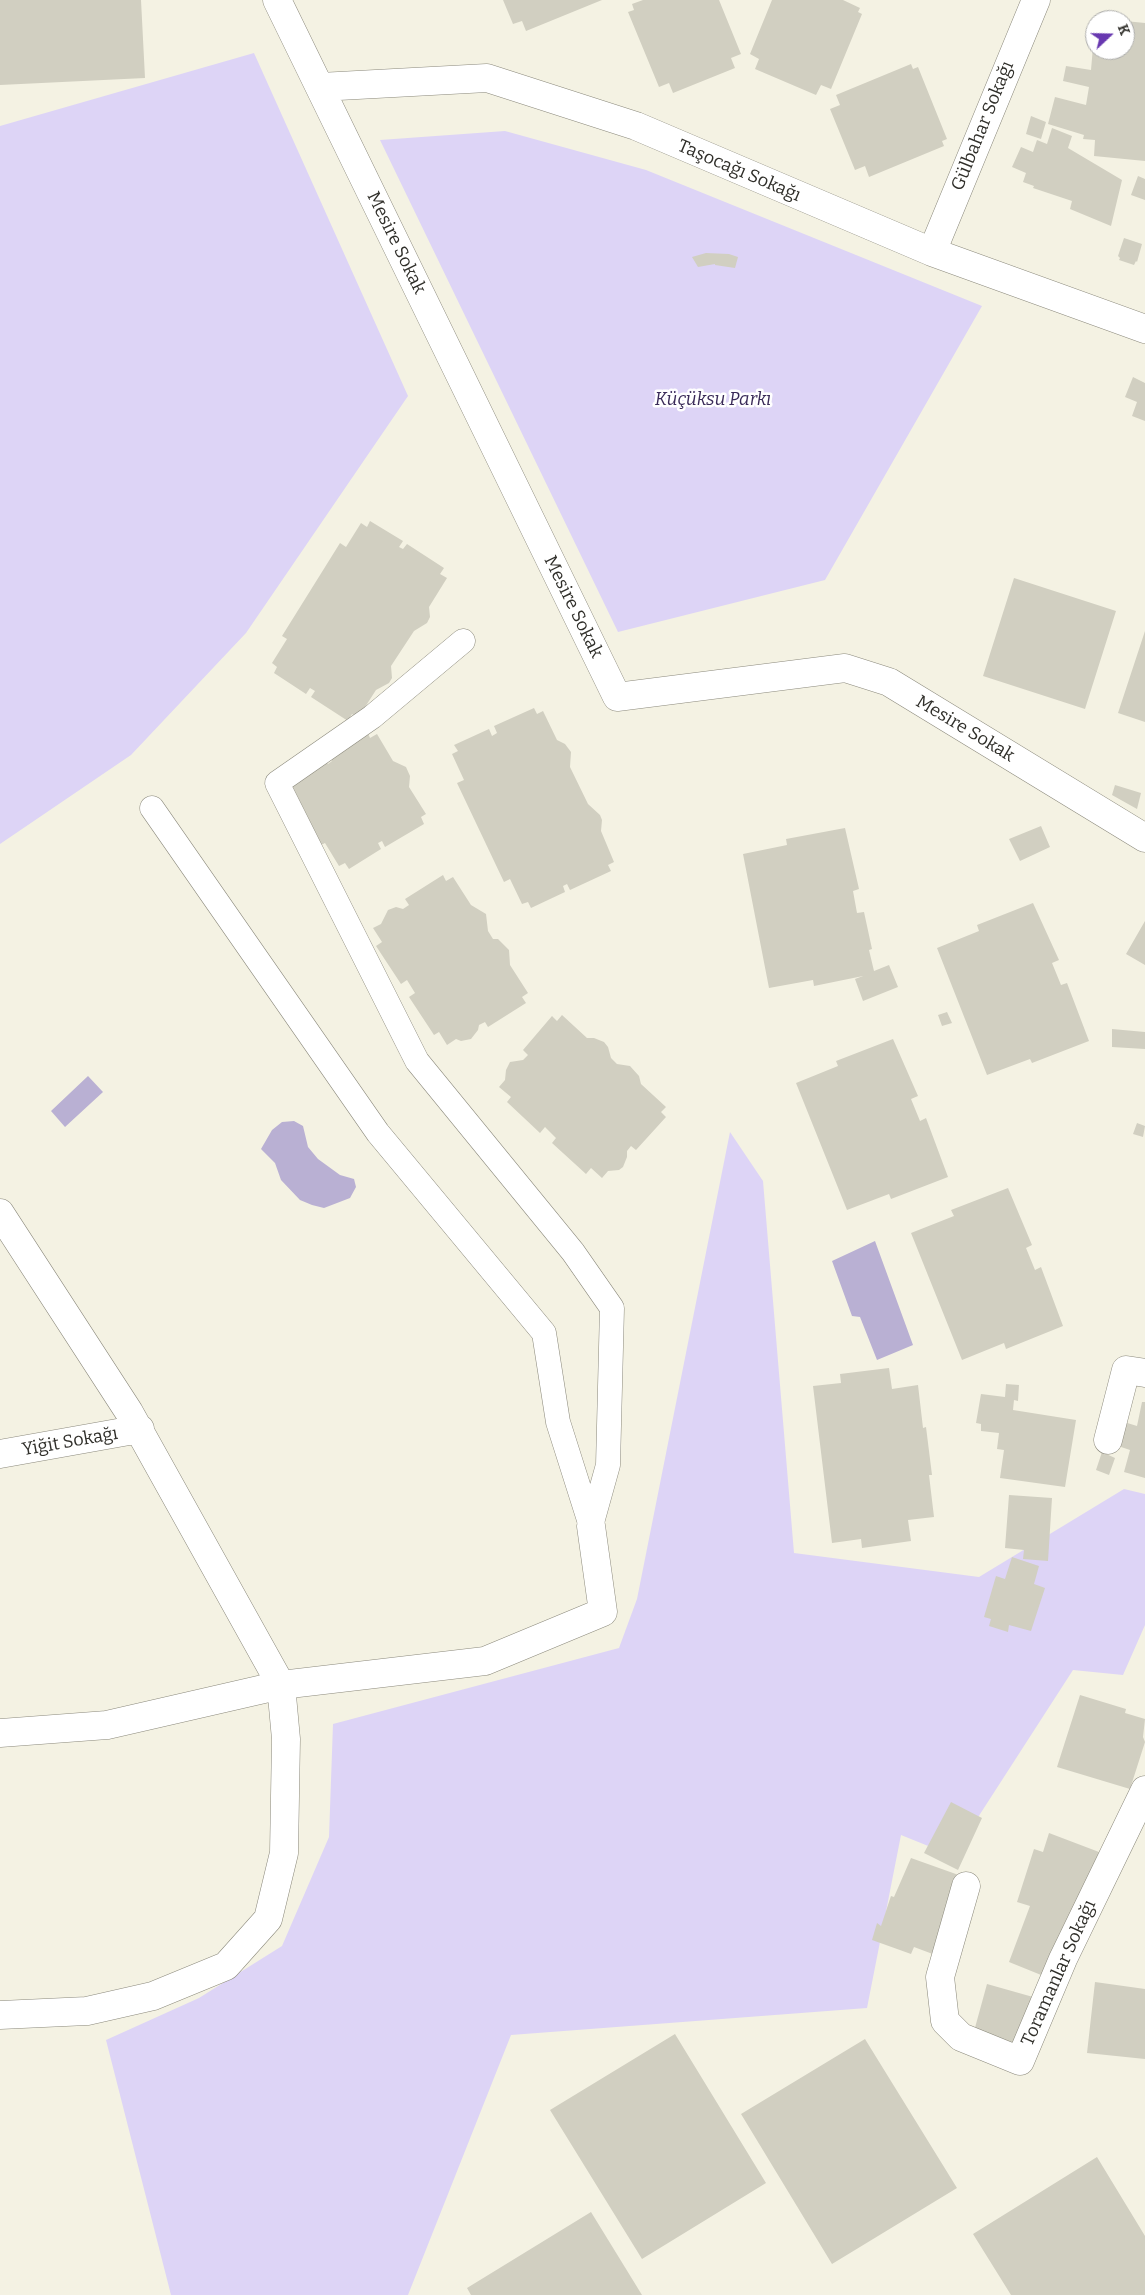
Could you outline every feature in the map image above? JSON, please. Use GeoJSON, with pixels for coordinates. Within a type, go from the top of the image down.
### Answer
{"type":"FeatureCollection","features":[{"type":"Feature","properties":{"kind":"street","name":"Mesire Sokak"},"geometry":{"type":"LineString","coordinates":[[277,0],[617,697],[845,668],[889,682],[1145,838]]}},
{"type":"Feature","properties":{"kind":"street","name":"Gülbahar Sokağı"},"geometry":{"type":"LineString","coordinates":[[932,252],[1036,0]]}},
{"type":"Feature","properties":{"kind":"street","name":"Taşocağı Sokağı"},"geometry":{"type":"LineString","coordinates":[[320,88],[487,78],[636,126],[932,252],[1145,330]]}},
{"type":"Feature","properties":{"kind":"street"},"geometry":{"type":"LineString","coordinates":[[0,1214],[140,1429],[282,1684],[286,1740],[284,1853],[268,1919],[226,1966],[153,1996],[87,2011],[0,2015]]}},
{"type":"Feature","properties":{"kind":"street"},"geometry":{"type":"LineString","coordinates":[[1108,1440],[1126,1370],[1145,1373]]}},
{"type":"Feature","properties":{"kind":"street","name":"Yiğit Sokağı"},"geometry":{"type":"LineString","coordinates":[[0,1454],[140,1429]]}},
{"type":"Feature","properties":{"kind":"street"},"geometry":{"type":"LineString","coordinates":[[0,1733],[107,1725],[282,1684],[485,1661],[603,1612],[591,1526]]}},
{"type":"Feature","properties":{"kind":"street","name":"Toramanlar Sokağı"},"geometry":{"type":"LineString","coordinates":[[966,1886],[940,1977],[945,2021],[961,2038],[1020,2062],[1063,1959],[1145,1790]]}},
{"type":"Feature","properties":{"kind":"lane"},"geometry":{"type":"LineString","coordinates":[[463,641],[372,717],[277,783],[417,1061],[573,1252],[612,1308],[608,1465],[591,1526]]}},
{"type":"Feature","properties":{"kind":"lane"},"geometry":{"type":"LineString","coordinates":[[152,808],[378,1133],[544,1333],[558,1422],[591,1526]]}},
{"type":"Feature","properties":{"kind":"green space"},"geometry":{"type":"Polygon","coordinates":[[[254,53],[408,396],[246,633],[131,755],[0,844],[0,126],[254,53]]]}},
{"type":"Feature","properties":{"kind":"green space","name":"Küçüksu Parkı"},"geometry":{"type":"Polygon","coordinates":[[[505,131],[646,170],[982,306],[825,580],[618,632],[380,140],[505,131]]]}},
{"type":"Feature","properties":{"kind":"green space"},"geometry":{"type":"Polygon","coordinates":[[[730,1132],[763,1181],[794,1553],[979,1577],[1124,1489],[1145,1494],[1145,1625],[1123,1675],[1073,1670],[953,1856],[901,1835],[867,2008],[511,2035],[408,2295],[171,2295],[106,2040],[199,1998],[282,1946],[329,1837],[333,1724],[619,1648],[637,1599],[730,1132]]]}},
{"type":"Feature","properties":{"kind":"shaded area"},"geometry":{"type":"Polygon","coordinates":[[[88,1076],[103,1092],[65,1127],[51,1111],[88,1076]]]}},
{"type":"Feature","properties":{"kind":"shaded area"},"geometry":{"type":"Polygon","coordinates":[[[294,1121],[303,1126],[308,1147],[318,1159],[340,1175],[354,1179],[356,1187],[350,1198],[324,1208],[312,1205],[300,1200],[281,1180],[275,1163],[261,1149],[272,1130],[282,1122],[294,1121]]]}},
{"type":"Feature","properties":{"kind":"shaded area"},"geometry":{"type":"Polygon","coordinates":[[[875,1241],[913,1345],[877,1360],[860,1317],[852,1316],[832,1261],[875,1241]]]}},
{"type":"Feature","properties":{"kind":"building"},"geometry":{"type":"Polygon","coordinates":[[[0,0],[141,0],[145,78],[0,85],[0,0]]]}},
{"type":"Feature","properties":{"kind":"building"},"geometry":{"type":"Polygon","coordinates":[[[503,0],[602,0],[526,31],[522,21],[513,24],[503,0]]]}},
{"type":"Feature","properties":{"kind":"building"},"geometry":{"type":"Polygon","coordinates":[[[643,0],[719,0],[741,54],[731,58],[735,68],[673,93],[669,83],[659,87],[628,12],[634,10],[632,4],[643,0]]]}},
{"type":"Feature","properties":{"kind":"building"},"geometry":{"type":"Polygon","coordinates":[[[772,0],[843,0],[860,8],[858,12],[862,14],[831,89],[821,85],[816,95],[755,69],[759,59],[750,54],[772,0]]]}},
{"type":"Feature","properties":{"kind":"building"},"geometry":{"type":"Polygon","coordinates":[[[1135,22],[1145,23],[1145,161],[1094,156],[1095,140],[1083,139],[1084,135],[1048,124],[1055,97],[1086,105],[1089,87],[1063,81],[1066,66],[1091,70],[1092,60],[1135,60],[1135,22]]]}},
{"type":"Feature","properties":{"kind":"building"},"geometry":{"type":"Polygon","coordinates":[[[911,64],[913,69],[918,67],[947,139],[942,141],[944,146],[869,177],[865,166],[855,170],[830,109],[840,105],[836,95],[911,64]]]}},
{"type":"Feature","properties":{"kind":"building"},"geometry":{"type":"Polygon","coordinates":[[[1031,116],[1046,122],[1041,139],[1026,134],[1031,116]]]}},
{"type":"Feature","properties":{"kind":"building"},"geometry":{"type":"Polygon","coordinates":[[[1052,128],[1072,136],[1068,148],[1122,180],[1111,226],[1070,209],[1072,201],[1033,188],[1034,186],[1023,182],[1026,173],[1012,167],[1021,147],[1033,152],[1037,140],[1047,144],[1052,128]]]}},
{"type":"Feature","properties":{"kind":"building"},"geometry":{"type":"Polygon","coordinates":[[[1138,176],[1145,179],[1145,200],[1131,195],[1138,176]]]}},
{"type":"Feature","properties":{"kind":"building"},"geometry":{"type":"Polygon","coordinates":[[[1124,238],[1142,244],[1137,262],[1134,265],[1119,260],[1118,256],[1124,238]]]}},
{"type":"Feature","properties":{"kind":"building"},"geometry":{"type":"Polygon","coordinates":[[[706,253],[729,254],[738,257],[735,268],[715,264],[698,267],[692,257],[706,253]]]}},
{"type":"Feature","properties":{"kind":"building"},"geometry":{"type":"Polygon","coordinates":[[[1133,377],[1145,383],[1145,421],[1132,416],[1137,402],[1125,397],[1133,377]]]}},
{"type":"Feature","properties":{"kind":"building"},"geometry":{"type":"Polygon","coordinates":[[[370,521],[403,541],[399,547],[403,549],[407,544],[444,568],[440,574],[447,578],[429,607],[430,617],[427,623],[414,631],[391,666],[392,678],[389,683],[376,690],[358,718],[352,714],[348,721],[311,697],[315,691],[310,688],[306,694],[274,673],[277,667],[272,663],[287,639],[282,636],[340,543],[346,547],[361,523],[367,527],[370,521]]]}},
{"type":"Feature","properties":{"kind":"building"},"geometry":{"type":"Polygon","coordinates":[[[1014,578],[1116,611],[1085,709],[983,676],[1014,578]]]}},
{"type":"Feature","properties":{"kind":"building"},"geometry":{"type":"Polygon","coordinates":[[[1145,631],[1145,722],[1118,713],[1145,631]]]}},
{"type":"Feature","properties":{"kind":"building"},"geometry":{"type":"Polygon","coordinates":[[[534,708],[537,714],[543,711],[557,740],[565,744],[571,752],[570,767],[588,804],[600,815],[602,820],[601,831],[614,862],[608,865],[611,871],[570,890],[567,884],[563,886],[565,892],[531,908],[528,902],[522,904],[510,879],[504,882],[457,783],[464,780],[452,754],[458,751],[454,745],[489,729],[492,736],[497,733],[494,726],[534,708]]]}},
{"type":"Feature","properties":{"kind":"building"},"geometry":{"type":"Polygon","coordinates":[[[367,731],[370,738],[377,734],[393,761],[406,767],[410,776],[409,787],[426,814],[421,817],[424,824],[385,847],[382,841],[378,843],[381,849],[349,869],[345,863],[339,866],[325,843],[319,846],[299,815],[305,811],[290,787],[324,758],[328,764],[332,761],[328,754],[367,731]]]}},
{"type":"Feature","properties":{"kind":"building"},"geometry":{"type":"Polygon","coordinates":[[[1115,785],[1141,793],[1137,809],[1112,795],[1115,785]]]}},
{"type":"Feature","properties":{"kind":"building"},"geometry":{"type":"Polygon","coordinates":[[[1041,826],[1050,847],[1020,861],[1009,839],[1041,826]]]}},
{"type":"Feature","properties":{"kind":"building"},"geometry":{"type":"Polygon","coordinates":[[[845,828],[859,889],[853,891],[857,913],[864,912],[872,949],[869,950],[874,971],[889,965],[898,987],[863,1001],[855,979],[863,976],[814,986],[813,980],[769,988],[743,854],[787,845],[786,839],[845,828]]]}},
{"type":"Feature","properties":{"kind":"building"},"geometry":{"type":"Polygon","coordinates":[[[443,875],[446,881],[453,877],[471,905],[486,914],[488,931],[493,939],[498,939],[509,950],[510,965],[528,993],[522,997],[526,1003],[488,1027],[485,1022],[479,1025],[478,1030],[471,1039],[461,1041],[456,1039],[447,1045],[439,1032],[434,1035],[409,997],[415,993],[407,980],[401,984],[376,946],[382,942],[373,928],[381,924],[388,910],[396,907],[403,909],[409,905],[405,899],[443,875]]]}},
{"type":"Feature","properties":{"kind":"building"},"geometry":{"type":"Polygon","coordinates":[[[1033,903],[1059,960],[1052,963],[1061,985],[1067,983],[1089,1041],[1032,1063],[1030,1059],[987,1075],[937,948],[979,931],[977,925],[1033,903]]]}},
{"type":"Feature","properties":{"kind":"building"},"geometry":{"type":"Polygon","coordinates":[[[1145,921],[1145,965],[1126,954],[1145,921]]]}},
{"type":"Feature","properties":{"kind":"building"},"geometry":{"type":"Polygon","coordinates":[[[947,1012],[952,1023],[942,1026],[938,1015],[947,1012]]]}},
{"type":"Feature","properties":{"kind":"building"},"geometry":{"type":"Polygon","coordinates":[[[562,1015],[587,1038],[594,1038],[604,1042],[608,1047],[611,1058],[617,1064],[630,1066],[639,1076],[641,1084],[666,1107],[661,1112],[666,1117],[636,1150],[631,1146],[627,1151],[623,1167],[619,1170],[608,1171],[602,1178],[591,1168],[586,1174],[552,1143],[556,1138],[545,1127],[540,1133],[507,1102],[511,1097],[499,1087],[505,1080],[506,1070],[510,1062],[523,1060],[528,1055],[523,1050],[552,1016],[557,1021],[562,1015]]]}},
{"type":"Feature","properties":{"kind":"building"},"geometry":{"type":"Polygon","coordinates":[[[1112,1029],[1145,1032],[1145,1049],[1112,1047],[1112,1029]]]}},
{"type":"Feature","properties":{"kind":"building"},"geometry":{"type":"Polygon","coordinates":[[[893,1039],[918,1096],[911,1099],[920,1121],[926,1118],[948,1177],[891,1199],[889,1194],[847,1210],[796,1083],[838,1066],[836,1061],[893,1039]]]}},
{"type":"Feature","properties":{"kind":"building"},"geometry":{"type":"Polygon","coordinates":[[[1137,1123],[1145,1126],[1143,1137],[1133,1134],[1137,1123]]]}},
{"type":"Feature","properties":{"kind":"building"},"geometry":{"type":"Polygon","coordinates":[[[1008,1188],[1032,1245],[1026,1248],[1035,1270],[1041,1267],[1063,1326],[1006,1349],[1004,1343],[962,1360],[911,1233],[954,1216],[951,1210],[1008,1188]]]}},
{"type":"Feature","properties":{"kind":"building"},"geometry":{"type":"Polygon","coordinates":[[[889,1368],[892,1389],[918,1385],[923,1428],[926,1427],[932,1475],[929,1475],[934,1517],[908,1520],[911,1541],[862,1548],[861,1539],[832,1543],[813,1386],[841,1383],[840,1374],[889,1368]]]}},
{"type":"Feature","properties":{"kind":"building"},"geometry":{"type":"Polygon","coordinates":[[[1006,1384],[1019,1385],[1018,1401],[1014,1400],[1013,1410],[1076,1420],[1065,1487],[1000,1478],[1004,1450],[997,1449],[999,1433],[981,1431],[981,1424],[976,1423],[981,1394],[1005,1397],[1006,1384]]]}},
{"type":"Feature","properties":{"kind":"building"},"geometry":{"type":"Polygon","coordinates":[[[1142,1402],[1145,1402],[1145,1478],[1124,1472],[1130,1450],[1118,1446],[1124,1422],[1137,1426],[1142,1402]]]}},
{"type":"Feature","properties":{"kind":"building"},"geometry":{"type":"Polygon","coordinates":[[[1102,1452],[1115,1458],[1109,1475],[1096,1470],[1102,1452]]]}},
{"type":"Feature","properties":{"kind":"building"},"geometry":{"type":"Polygon","coordinates":[[[1009,1495],[1052,1498],[1048,1561],[1023,1559],[1024,1550],[1005,1548],[1009,1495]]]}},
{"type":"Feature","properties":{"kind":"building"},"geometry":{"type":"Polygon","coordinates":[[[1012,1557],[1039,1566],[1034,1584],[1045,1588],[1031,1631],[1009,1625],[1008,1632],[989,1626],[991,1619],[984,1617],[996,1576],[1005,1579],[1012,1557]]]}},
{"type":"Feature","properties":{"kind":"building"},"geometry":{"type":"Polygon","coordinates":[[[1080,1695],[1126,1709],[1125,1713],[1145,1719],[1143,1737],[1145,1742],[1130,1789],[1057,1767],[1080,1695]]]}},
{"type":"Feature","properties":{"kind":"building"},"geometry":{"type":"Polygon","coordinates":[[[951,1802],[982,1818],[958,1870],[924,1853],[951,1802]]]}},
{"type":"Feature","properties":{"kind":"building"},"geometry":{"type":"Polygon","coordinates":[[[1049,1833],[1099,1852],[1051,1979],[1009,1962],[1030,1906],[1017,1902],[1034,1849],[1043,1852],[1049,1833]]]}},
{"type":"Feature","properties":{"kind":"building"},"geometry":{"type":"Polygon","coordinates":[[[911,1858],[967,1878],[938,1956],[914,1947],[911,1954],[872,1940],[877,1923],[881,1926],[891,1896],[894,1897],[911,1858]]]}},
{"type":"Feature","properties":{"kind":"building"},"geometry":{"type":"Polygon","coordinates":[[[1095,1982],[1145,1989],[1145,2059],[1087,2053],[1095,1982]]]}},
{"type":"Feature","properties":{"kind":"building"},"geometry":{"type":"Polygon","coordinates":[[[987,1984],[1033,1997],[1020,2047],[973,2035],[987,1984]]]}},
{"type":"Feature","properties":{"kind":"building"},"geometry":{"type":"Polygon","coordinates":[[[675,2034],[766,2183],[642,2259],[550,2110],[675,2034]]]}},
{"type":"Feature","properties":{"kind":"building"},"geometry":{"type":"Polygon","coordinates":[[[865,2039],[957,2188],[832,2264],[741,2114],[865,2039]]]}},
{"type":"Feature","properties":{"kind":"building"},"geometry":{"type":"Polygon","coordinates":[[[1097,2157],[1145,2236],[1145,2295],[1011,2295],[973,2234],[1097,2157]]]}},
{"type":"Feature","properties":{"kind":"building"},"geometry":{"type":"Polygon","coordinates":[[[591,2212],[642,2295],[471,2295],[467,2288],[591,2212]]]}}]}
